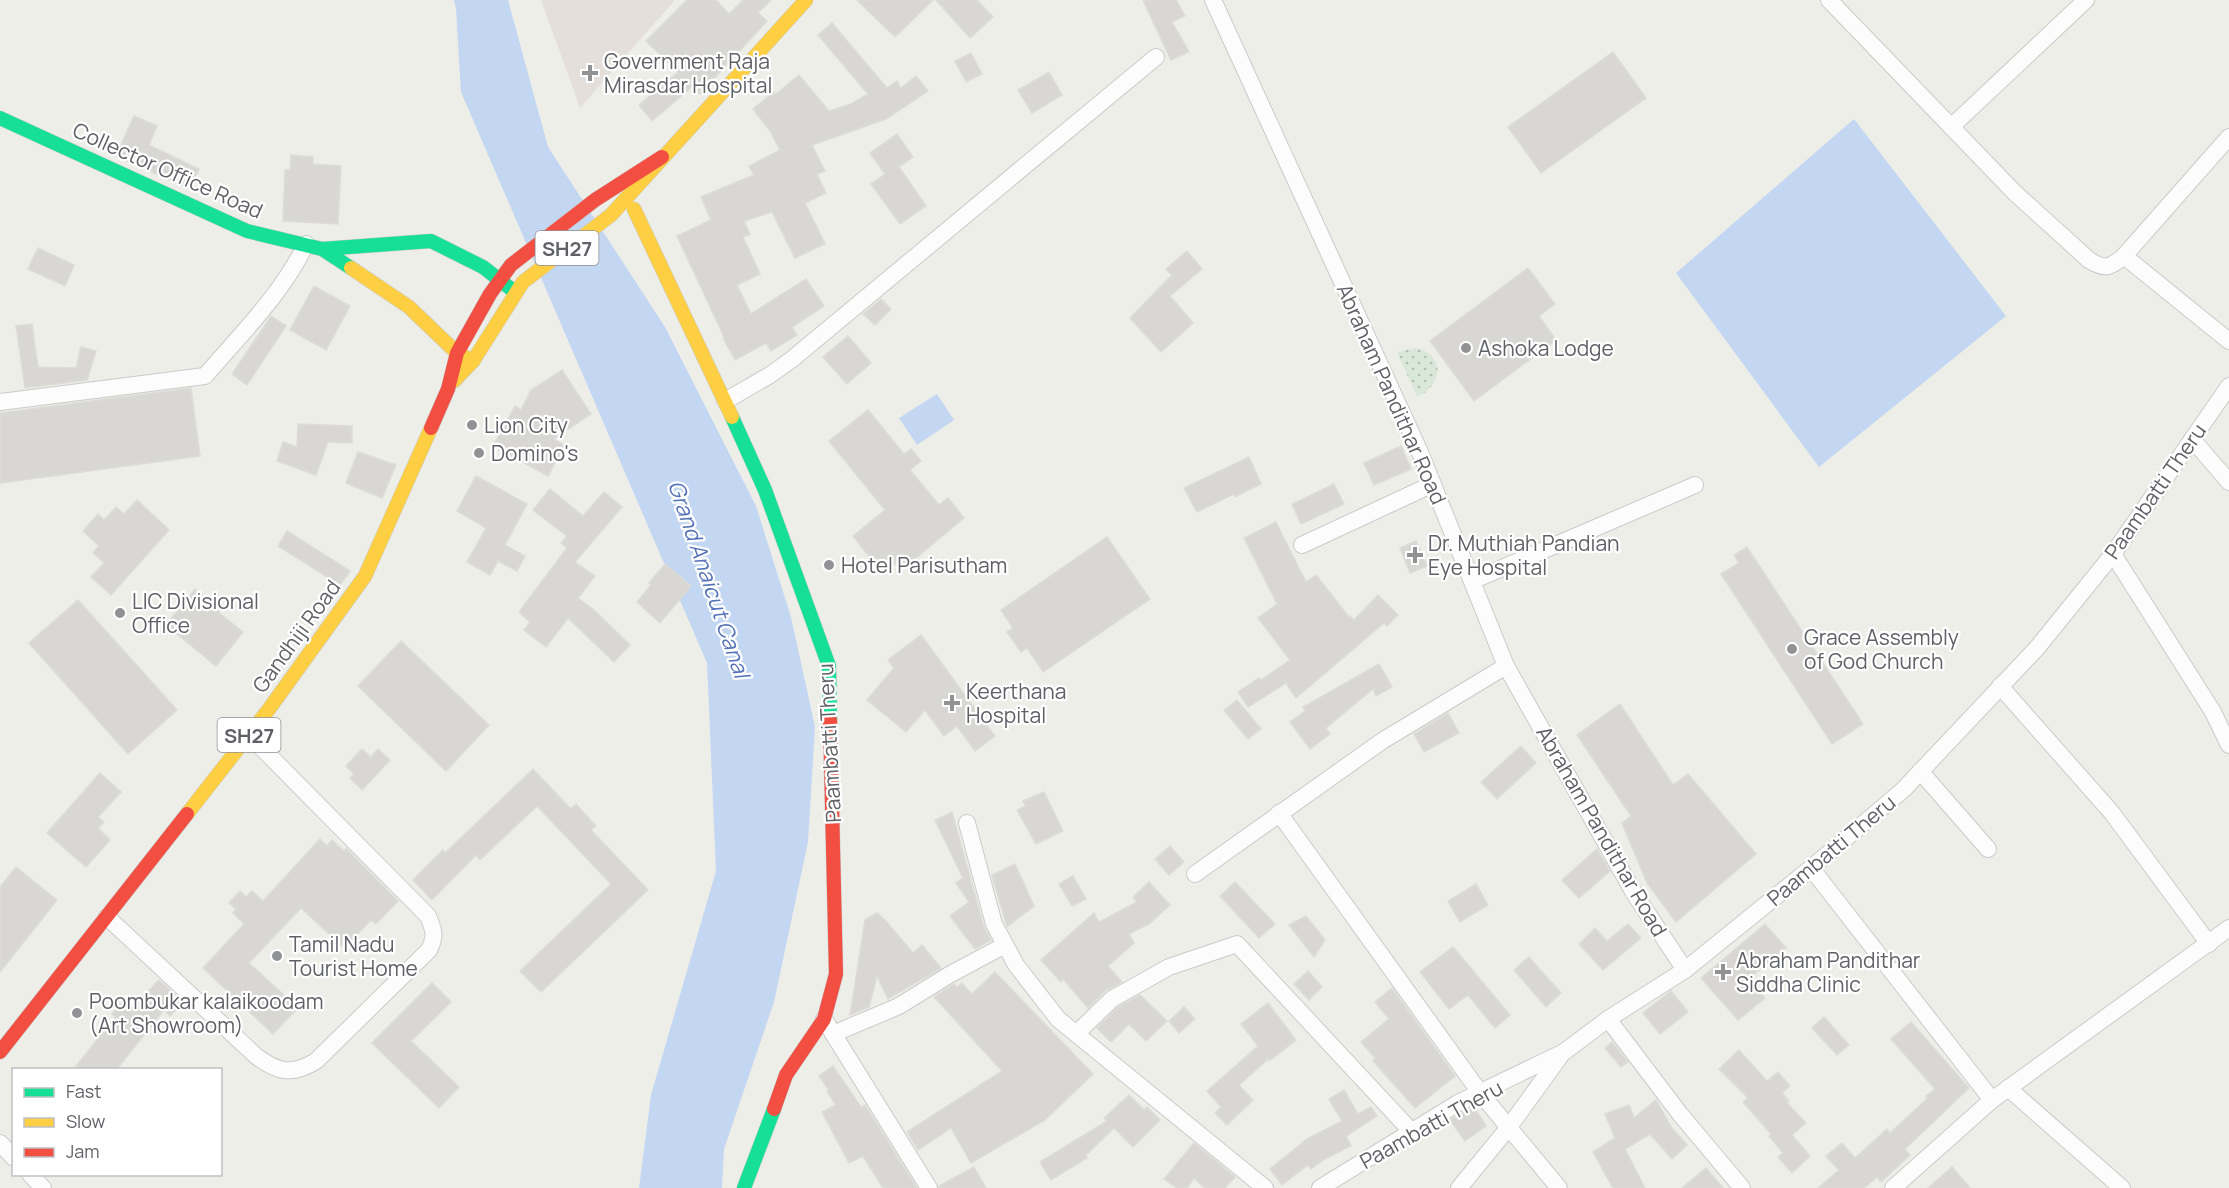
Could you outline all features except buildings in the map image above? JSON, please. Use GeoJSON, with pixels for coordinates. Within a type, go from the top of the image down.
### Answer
{"type":"FeatureCollection","features":[{"type":"Feature","properties":{"kind":"main road","name":"Gandhiji Road"},"geometry":{"type":"LineString","coordinates":[[448,388],[473,361],[520,288],[611,215],[806,0]]}},
{"type":"Feature","properties":{"kind":"main road","name":"Collector Office Road"},"geometry":{"type":"LineString","coordinates":[[0,118],[247,231],[314,246],[431,241],[520,288]]}},
{"type":"Feature","properties":{"kind":"main road","name":"Gandhiji Road"},"geometry":{"type":"LineString","coordinates":[[0,1052],[249,735],[365,576],[448,388],[457,353],[490,294],[511,265],[595,200],[662,158]]}},
{"type":"Feature","properties":{"kind":"main road","name":"Paambatti Theru"},"geometry":{"type":"LineString","coordinates":[[634,209],[765,490],[829,666],[836,974],[824,1019],[786,1075],[744,1188]]}},
{"type":"Feature","properties":{"kind":"main road","name":"Collector Office Road"},"geometry":{"type":"LineString","coordinates":[[314,246],[409,307],[457,353],[473,361]]}},
{"type":"Feature","properties":{"kind":"street","name":"Abraham Pandithar Road"},"geometry":{"type":"LineString","coordinates":[[1213,0],[1419,450],[1506,666],[1629,884],[1685,970]]}},
{"type":"Feature","properties":{"kind":"street"},"geometry":{"type":"LineString","coordinates":[[1828,0],[2015,193],[2089,260],[2099,266],[2112,266],[2124,256],[2229,137]]}},
{"type":"Feature","properties":{"kind":"street"},"geometry":{"type":"LineString","coordinates":[[1952,127],[2086,0]]}},
{"type":"Feature","properties":{"kind":"street"},"geometry":{"type":"LineString","coordinates":[[725,400],[770,375],[791,360],[1156,57]]}},
{"type":"Feature","properties":{"kind":"street"},"geometry":{"type":"LineString","coordinates":[[0,402],[205,376],[314,246]]}},
{"type":"Feature","properties":{"kind":"street"},"geometry":{"type":"LineString","coordinates":[[2124,256],[2229,341]]}},
{"type":"Feature","properties":{"kind":"street","name":"Paambatti Theru"},"geometry":{"type":"LineString","coordinates":[[1320,1188],[1458,1103],[1481,1094],[1564,1052],[1608,1019],[1685,970],[1903,790],[2037,648],[2114,554],[2229,386]]}},
{"type":"Feature","properties":{"kind":"street"},"geometry":{"type":"LineString","coordinates":[[2192,438],[2229,482]]}},
{"type":"Feature","properties":{"kind":"street"},"geometry":{"type":"LineString","coordinates":[[1302,545],[1433,484]]}},
{"type":"Feature","properties":{"kind":"street"},"geometry":{"type":"LineString","coordinates":[[1472,580],[1695,485]]}},
{"type":"Feature","properties":{"kind":"street"},"geometry":{"type":"LineString","coordinates":[[2114,554],[2213,712],[2229,745]]}},
{"type":"Feature","properties":{"kind":"street"},"geometry":{"type":"LineString","coordinates":[[1195,874],[1382,741],[1506,666]]}},
{"type":"Feature","properties":{"kind":"street"},"geometry":{"type":"LineString","coordinates":[[2000,686],[2112,813],[2209,944]]}},
{"type":"Feature","properties":{"kind":"street"},"geometry":{"type":"LineString","coordinates":[[107,917],[256,1056],[277,1069],[290,1071],[303,1069],[316,1061],[429,950],[434,939],[434,930],[429,916],[249,735]]}},
{"type":"Feature","properties":{"kind":"street"},"geometry":{"type":"LineString","coordinates":[[1920,771],[1988,849]]}},
{"type":"Feature","properties":{"kind":"street"},"geometry":{"type":"LineString","coordinates":[[1279,813],[1481,1094],[1559,1188]]}},
{"type":"Feature","properties":{"kind":"street"},"geometry":{"type":"LineString","coordinates":[[967,823],[994,924],[1016,965],[1058,1019],[1265,1188]]}},
{"type":"Feature","properties":{"kind":"street"},"geometry":{"type":"LineString","coordinates":[[1811,868],[1992,1100]]}},
{"type":"Feature","properties":{"kind":"street"},"geometry":{"type":"LineString","coordinates":[[1893,1188],[1992,1100],[2229,928]]}},
{"type":"Feature","properties":{"kind":"street"},"geometry":{"type":"LineString","coordinates":[[1076,1034],[1121,993],[1169,967],[1237,944],[1412,1132]]}},
{"type":"Feature","properties":{"kind":"street"},"geometry":{"type":"LineString","coordinates":[[833,1034],[900,1006],[949,975],[1005,945]]}},
{"type":"Feature","properties":{"kind":"street"},"geometry":{"type":"LineString","coordinates":[[824,1019],[929,1188]]}},
{"type":"Feature","properties":{"kind":"street"},"geometry":{"type":"LineString","coordinates":[[1608,1019],[1680,1114],[1742,1188]]}},
{"type":"Feature","properties":{"kind":"street"},"geometry":{"type":"LineString","coordinates":[[1461,1187],[1564,1052]]}},
{"type":"Feature","properties":{"kind":"street"},"geometry":{"type":"LineString","coordinates":[[2008,1088],[2122,1188]]}},
{"type":"Feature","properties":{"kind":"street"},"geometry":{"type":"LineString","coordinates":[[0,1143],[12,1156]]}},
{"type":"Feature","properties":{"kind":"street"},"geometry":{"type":"LineString","coordinates":[[32,1176],[43,1188]]}},
{"type":"Feature","properties":{"kind":"shaded area","name":"Government Raja Mirasdar Hospital"},"geometry":{"type":"Polygon","coordinates":[[[541,0],[675,0],[580,108],[541,0]]]}},
{"type":"Feature","properties":{"kind":"green space"},"geometry":{"type":"Polygon","coordinates":[[[1416,348],[1430,354],[1437,366],[1433,384],[1417,397],[1397,352],[1416,348]]]}},
{"type":"Feature","properties":{"kind":"water","name":"Grand Anaicut Canal"},"geometry":{"type":"Polygon","coordinates":[[[454,0],[508,0],[548,147],[665,327],[756,506],[791,617],[815,727],[808,842],[774,1002],[724,1149],[722,1188],[639,1188],[651,1095],[716,871],[707,663],[461,92],[454,0]]]}},
{"type":"Feature","properties":{"kind":"water"},"geometry":{"type":"Polygon","coordinates":[[[1854,119],[2006,316],[1819,467],[1676,273],[1854,119]]]}},
{"type":"Feature","properties":{"kind":"water"},"geometry":{"type":"Polygon","coordinates":[[[937,394],[954,420],[917,445],[899,418],[937,394]]]}},
{"type":"Feature","properties":{"kind":"traffic: fast"},"geometry":{"type":"LineString","coordinates":[[0,118],[247,231],[322,249],[351,268]]}},
{"type":"Feature","properties":{"kind":"traffic: fast"},"geometry":{"type":"LineString","coordinates":[[322,249],[431,241],[483,267],[515,292]]}},
{"type":"Feature","properties":{"kind":"traffic: fast"},"geometry":{"type":"LineString","coordinates":[[732,417],[765,490],[829,666],[830,720]]}},
{"type":"Feature","properties":{"kind":"traffic: fast"},"geometry":{"type":"LineString","coordinates":[[744,1188],[774,1109]]}},
{"type":"Feature","properties":{"kind":"traffic: slow"},"geometry":{"type":"LineString","coordinates":[[454,381],[473,361],[523,282],[611,215],[806,0]]}},
{"type":"Feature","properties":{"kind":"traffic: slow"},"geometry":{"type":"LineString","coordinates":[[634,209],[732,417]]}},
{"type":"Feature","properties":{"kind":"traffic: slow"},"geometry":{"type":"LineString","coordinates":[[351,268],[409,307],[457,353],[473,361]]}},
{"type":"Feature","properties":{"kind":"traffic: slow"},"geometry":{"type":"LineString","coordinates":[[187,814],[269,709],[365,576],[431,428]]}},
{"type":"Feature","properties":{"kind":"traffic: jam"},"geometry":{"type":"LineString","coordinates":[[431,428],[448,389],[457,353],[490,294],[511,265],[595,200],[662,157]]}},
{"type":"Feature","properties":{"kind":"traffic: jam"},"geometry":{"type":"LineString","coordinates":[[774,1109],[786,1075],[824,1019],[836,974],[830,720]]}},
{"type":"Feature","properties":{"kind":"traffic: jam"},"geometry":{"type":"LineString","coordinates":[[0,1052],[187,814]]}},
{"type":"Feature","properties":{"kind":"place","name":"Government Raja Mirasdar Hospital"},"geometry":{"type":"Point","coordinates":[590,73]}},
{"type":"Feature","properties":{"kind":"place","name":"Ashoka Lodge"},"geometry":{"type":"Point","coordinates":[1466,348]}},
{"type":"Feature","properties":{"kind":"place","name":"Lion City"},"geometry":{"type":"Point","coordinates":[472,425]}},
{"type":"Feature","properties":{"kind":"place","name":"Domino's"},"geometry":{"type":"Point","coordinates":[479,453]}},
{"type":"Feature","properties":{"kind":"place","name":"Dr. Muthiah Pandian Eye Hospital"},"geometry":{"type":"Point","coordinates":[1415,555]}},
{"type":"Feature","properties":{"kind":"place","name":"Hotel Parisutham"},"geometry":{"type":"Point","coordinates":[829,565]}},
{"type":"Feature","properties":{"kind":"place","name":"LIC Divisional Office"},"geometry":{"type":"Point","coordinates":[120,613]}},
{"type":"Feature","properties":{"kind":"place","name":"Grace Assembly of God Church"},"geometry":{"type":"Point","coordinates":[1792,649]}},
{"type":"Feature","properties":{"kind":"place","name":"Keerthana Hospital"},"geometry":{"type":"Point","coordinates":[952,703]}},
{"type":"Feature","properties":{"kind":"place","name":"Tamil Nadu Tourist Home"},"geometry":{"type":"Point","coordinates":[277,956]}},
{"type":"Feature","properties":{"kind":"place","name":"Abraham Pandithar Siddha Clinic"},"geometry":{"type":"Point","coordinates":[1723,972]}},
{"type":"Feature","properties":{"kind":"place","name":"Poombukar kalaikoodam (Art Showroom)"},"geometry":{"type":"Point","coordinates":[77,1013]}}]}
